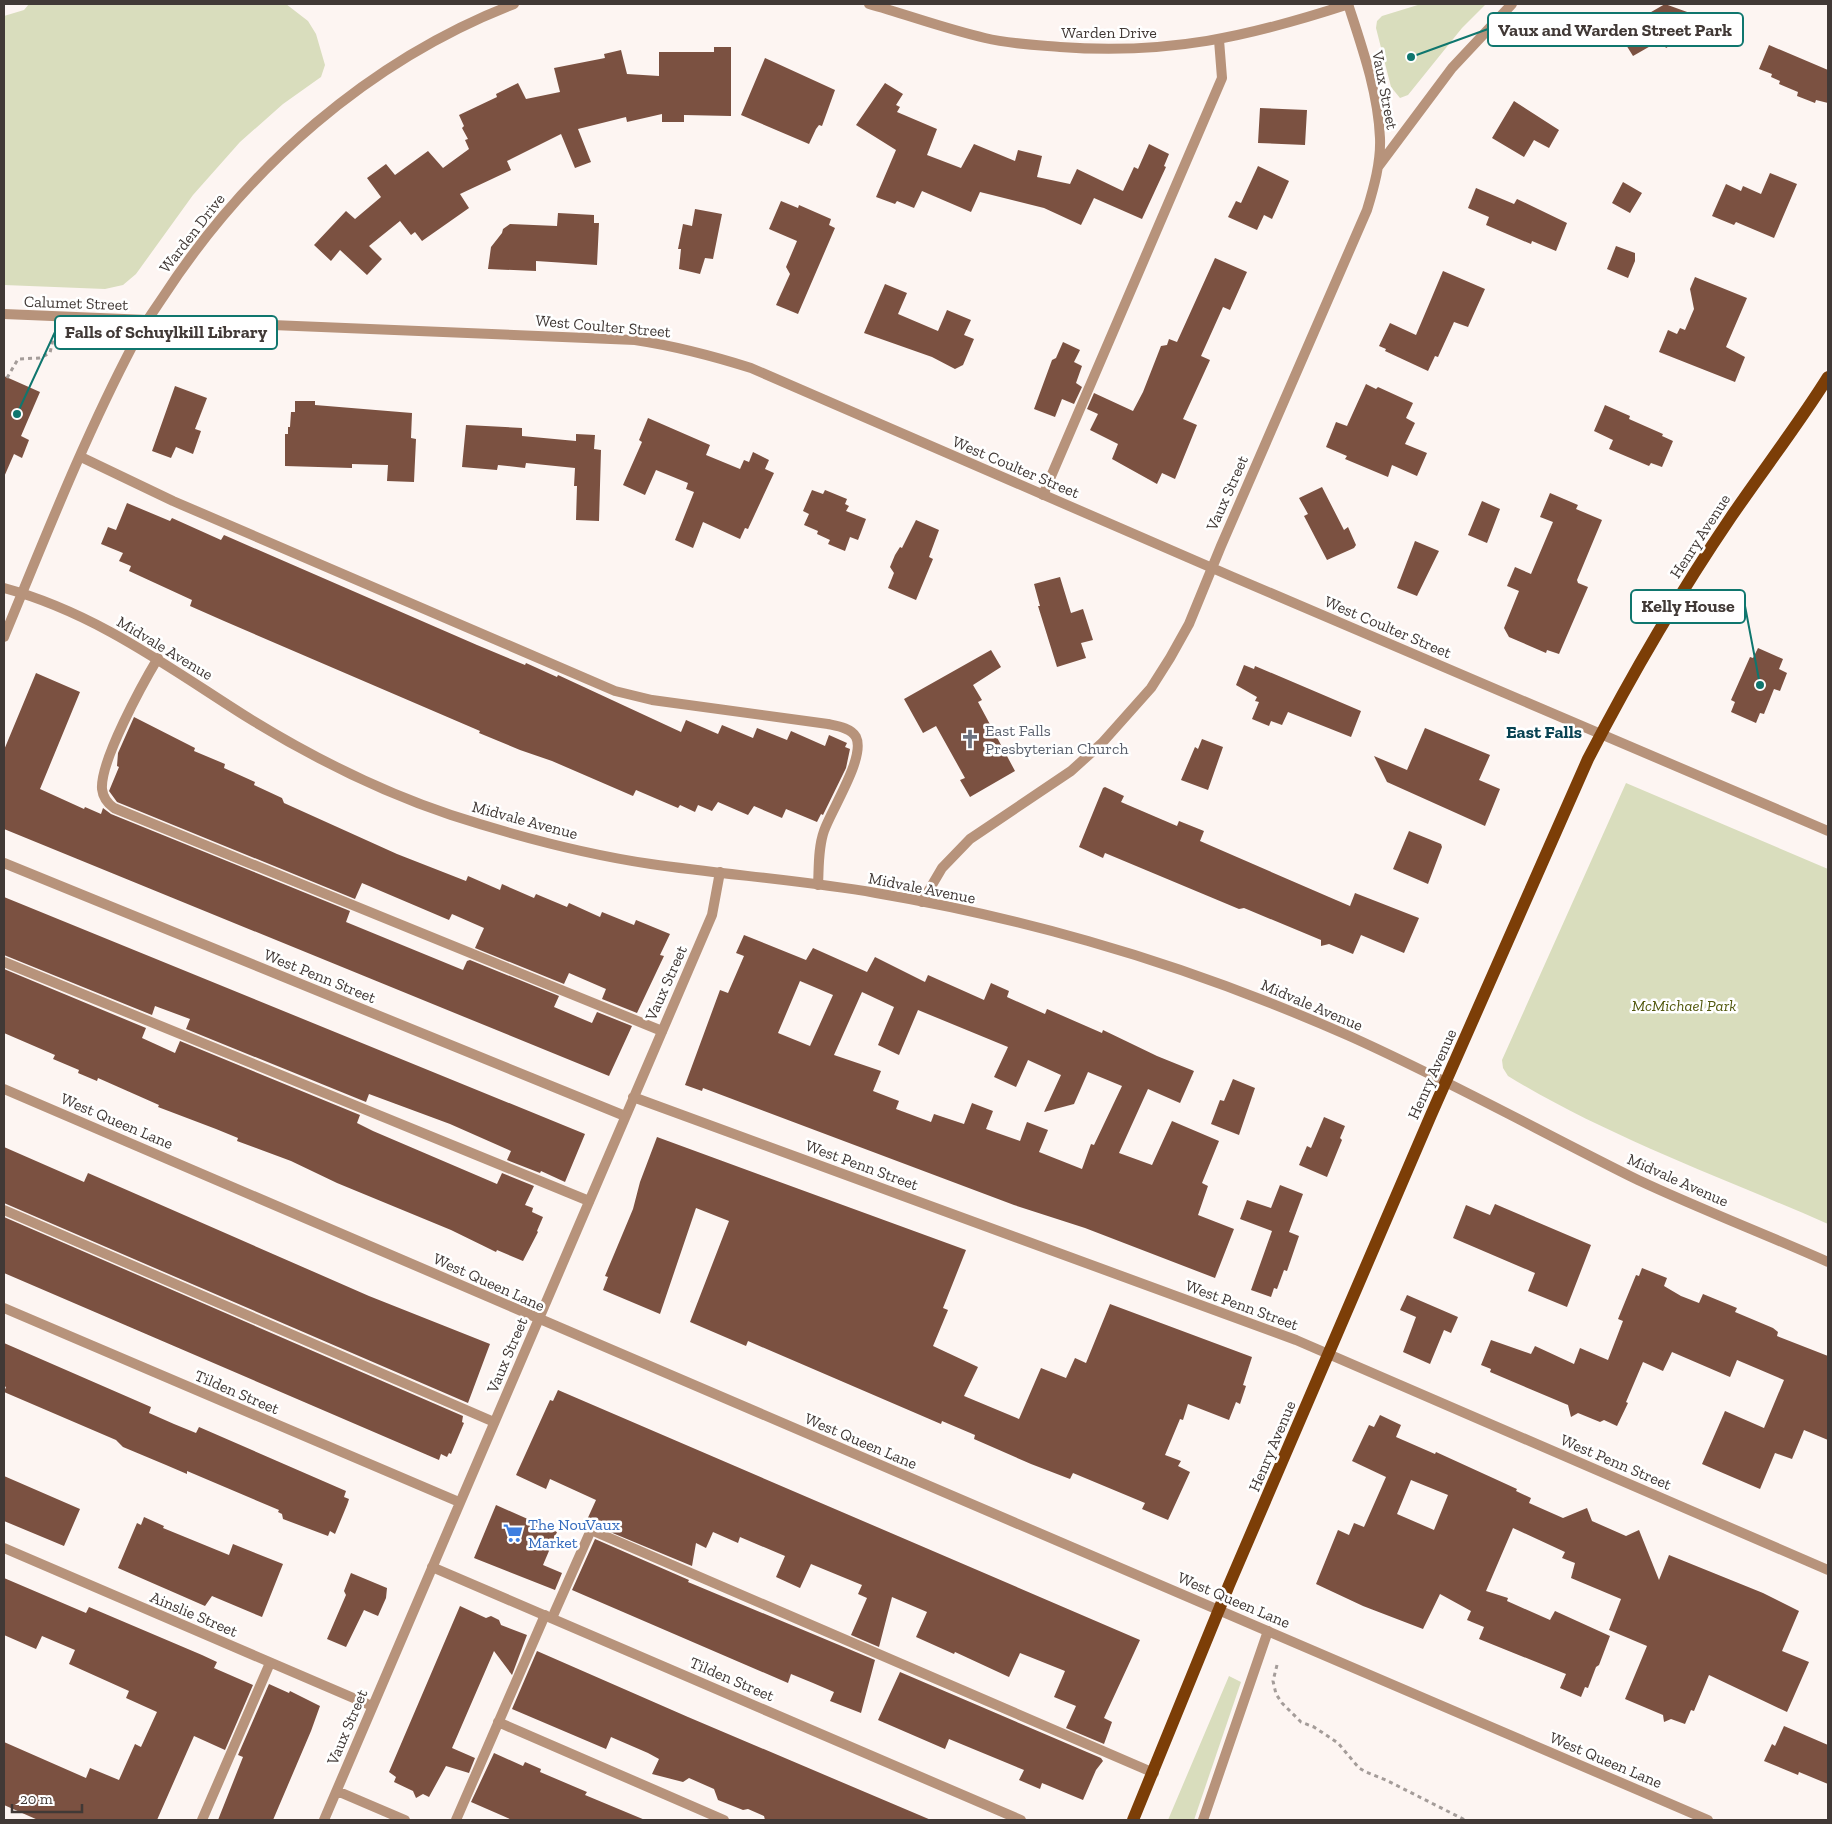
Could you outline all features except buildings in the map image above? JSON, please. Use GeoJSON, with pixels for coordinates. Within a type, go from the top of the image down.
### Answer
{"type":"FeatureCollection","features":[{"type":"Feature","properties":{"kind":"main road","name":"Henry Avenue"},"geometry":{"type":"LineString","coordinates":[[1133,1820],[1219,1610],[1329,1354],[1548,848],[1601,734],[1686,586],[1828,377]]}},
{"type":"Feature","properties":{"kind":"street","name":"Warden Drive"},"geometry":{"type":"LineString","coordinates":[[4,636],[80,457],[134,342],[201,242],[262,172],[293,143],[353,94],[409,55],[447,34],[514,4]]}},
{"type":"Feature","properties":{"kind":"street","name":"Warden Drive"},"geometry":{"type":"LineString","coordinates":[[869,4],[944,28],[986,38],[1022,44],[1116,50],[1154,48],[1219,40],[1284,25],[1349,4]]}},
{"type":"Feature","properties":{"kind":"street","name":"Vaux Street"},"geometry":{"type":"LineString","coordinates":[[922,902],[942,868],[964,844],[983,829],[1032,799],[1072,771],[1128,716],[1151,688],[1189,624],[1367,210],[1377,168],[1380,139],[1377,111],[1367,66],[1349,4]]}},
{"type":"Feature","properties":{"kind":"street"},"geometry":{"type":"LineString","coordinates":[[1377,168],[1452,68],[1512,4]]}},
{"type":"Feature","properties":{"kind":"street"},"geometry":{"type":"LineString","coordinates":[[1043,495],[1222,78],[1219,40]]}},
{"type":"Feature","properties":{"kind":"street","name":"Calumet Street"},"geometry":{"type":"LineString","coordinates":[[4,314],[147,320]]}},
{"type":"Feature","properties":{"kind":"street","name":"West Coulter Street"},"geometry":{"type":"LineString","coordinates":[[147,320],[585,337],[667,345],[751,368],[1828,832]]}},
{"type":"Feature","properties":{"kind":"street"},"geometry":{"type":"LineString","coordinates":[[80,457],[173,501],[615,691],[652,700],[828,724],[845,728],[855,736],[858,747],[855,762],[824,831],[820,845],[818,885]]}},
{"type":"Feature","properties":{"kind":"street","name":"Midvale Avenue"},"geometry":{"type":"LineString","coordinates":[[4,588],[22,593],[114,633],[158,658],[248,718],[294,744],[392,793],[506,833],[553,844],[649,864],[818,885],[922,902],[1025,924],[1081,939],[1211,980],[1349,1036],[1646,1183],[1828,1262]]}},
{"type":"Feature","properties":{"kind":"street"},"geometry":{"type":"LineString","coordinates":[[158,658],[144,681],[118,736],[103,780],[102,790],[106,801],[114,808],[662,1031]]}},
{"type":"Feature","properties":{"kind":"street","name":"West Penn Street"},"geometry":{"type":"LineString","coordinates":[[4,863],[625,1116]]}},
{"type":"Feature","properties":{"kind":"street","name":"Vaux Street"},"geometry":{"type":"LineString","coordinates":[[324,1820],[712,915],[720,872]]}},
{"type":"Feature","properties":{"kind":"street"},"geometry":{"type":"LineString","coordinates":[[4,962],[589,1200]]}},
{"type":"Feature","properties":{"kind":"street","name":"West Queen Lane"},"geometry":{"type":"LineString","coordinates":[[4,1089],[1708,1820]]}},
{"type":"Feature","properties":{"kind":"street","name":"West Penn Street"},"geometry":{"type":"LineString","coordinates":[[633,1097],[1329,1354],[1828,1570]]}},
{"type":"Feature","properties":{"kind":"street"},"geometry":{"type":"LineString","coordinates":[[4,1210],[494,1422]]}},
{"type":"Feature","properties":{"kind":"street","name":"Tilden Street"},"geometry":{"type":"LineString","coordinates":[[4,1308],[460,1502]]}},
{"type":"Feature","properties":{"kind":"street"},"geometry":{"type":"LineString","coordinates":[[456,1820],[498,1722],[591,1530],[1154,1772]]}},
{"type":"Feature","properties":{"kind":"street","name":"Ainslie Street"},"geometry":{"type":"LineString","coordinates":[[4,1548],[372,1706]]}},
{"type":"Feature","properties":{"kind":"street","name":"Tilden Street"},"geometry":{"type":"LineString","coordinates":[[432,1567],[1020,1820]]}},
{"type":"Feature","properties":{"kind":"street"},"geometry":{"type":"LineString","coordinates":[[1203,1820],[1268,1631]]}},
{"type":"Feature","properties":{"kind":"street"},"geometry":{"type":"LineString","coordinates":[[202,1820],[270,1663]]}},
{"type":"Feature","properties":{"kind":"street"},"geometry":{"type":"LineString","coordinates":[[498,1722],[724,1820]]}},
{"type":"Feature","properties":{"kind":"street"},"geometry":{"type":"LineString","coordinates":[[337,1791],[405,1820]]}},
{"type":"Feature","properties":{"kind":"path"},"geometry":{"type":"LineString","coordinates":[[7,378],[18,359],[40,358],[50,353],[54,336]]}},
{"type":"Feature","properties":{"kind":"path"},"geometry":{"type":"LineString","coordinates":[[1277,1665],[1273,1681],[1276,1694],[1282,1703],[1301,1722],[1338,1743],[1359,1768],[1465,1820]]}},
{"type":"Feature","properties":{"kind":"green space"},"geometry":{"type":"Polygon","coordinates":[[[29,4],[286,4],[308,21],[316,34],[325,65],[321,77],[283,104],[240,142],[193,195],[136,274],[123,285],[105,289],[4,285],[4,16],[24,10],[29,4]]]}},
{"type":"Feature","properties":{"kind":"green space"},"geometry":{"type":"Polygon","coordinates":[[[1421,4],[1486,4],[1462,28],[1408,95],[1400,98],[1391,87],[1376,28],[1377,21],[1382,16],[1421,4]]]}},
{"type":"Feature","properties":{"kind":"green space","name":"McMichael Park"},"geometry":{"type":"Polygon","coordinates":[[[1626,783],[1828,869],[1828,1224],[1665,1155],[1585,1118],[1508,1076],[1503,1068],[1502,1060],[1626,783]]]}},
{"type":"Feature","properties":{"kind":"green space"},"geometry":{"type":"Polygon","coordinates":[[[1229,1676],[1241,1682],[1194,1820],[1168,1820],[1229,1676]]]}},
{"type":"Feature","properties":{"kind":"place","name":"Vaux and Warden Street Park"},"geometry":{"type":"Point","coordinates":[1411,57]}},
{"type":"Feature","properties":{"kind":"place","name":"Falls of Schuylkill Library"},"geometry":{"type":"Point","coordinates":[17,414]}},
{"type":"Feature","properties":{"kind":"place","name":"Kelly House"},"geometry":{"type":"Point","coordinates":[1760,685]}},
{"type":"Feature","properties":{"kind":"place","name":"East Falls Presbyterian Church"},"geometry":{"type":"Point","coordinates":[970,739]}},
{"type":"Feature","properties":{"kind":"place","name":"The NouVaux Market"},"geometry":{"type":"Point","coordinates":[513,1533]}},
{"type":"Feature","properties":{"kind":"district","name":"East Falls"},"geometry":{"type":"Point","coordinates":[1544,732]}}]}
